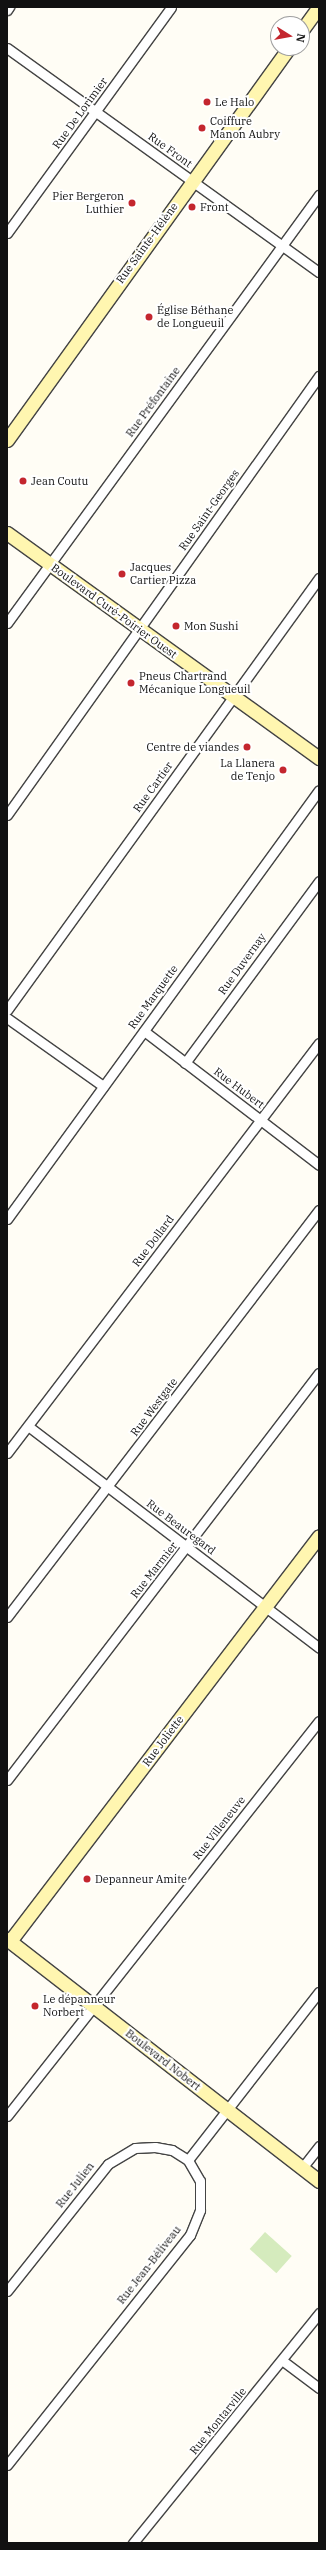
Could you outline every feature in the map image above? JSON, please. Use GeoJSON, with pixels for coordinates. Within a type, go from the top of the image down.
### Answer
{"type":"FeatureCollection","features":[{"type":"Feature","properties":{"kind":"street","name":"Rue De Lorimier"},"geometry":{"type":"LineString","coordinates":[[7,233],[171,7]]}},
{"type":"Feature","properties":{"kind":"street"},"geometry":{"type":"LineString","coordinates":[[310,19],[319,7]]}},
{"type":"Feature","properties":{"kind":"street","name":"Rue Front"},"geometry":{"type":"LineString","coordinates":[[7,48],[319,272]]}},
{"type":"Feature","properties":{"kind":"street","name":"Rue Sainte-Hélène"},"geometry":{"type":"LineString","coordinates":[[7,440],[283,56]]}},
{"type":"Feature","properties":{"kind":"street","name":"Rue Préfontaine"},"geometry":{"type":"LineString","coordinates":[[7,623],[319,195]]}},
{"type":"Feature","properties":{"kind":"street","name":"Rue Saint-Georges"},"geometry":{"type":"LineString","coordinates":[[7,815],[319,376]]}},
{"type":"Feature","properties":{"kind":"street","name":"Boulevard Curé-Poirier Ouest"},"geometry":{"type":"LineString","coordinates":[[7,533],[319,758]]}},
{"type":"Feature","properties":{"kind":"street","name":"Rue Cartier"},"geometry":{"type":"LineString","coordinates":[[7,1010],[319,578]]}},
{"type":"Feature","properties":{"kind":"street","name":"Rue Marquette"},"geometry":{"type":"LineString","coordinates":[[7,1219],[319,790]]}},
{"type":"Feature","properties":{"kind":"street","name":"Rue Duvernay"},"geometry":{"type":"LineString","coordinates":[[185,1062],[319,881]]}},
{"type":"Feature","properties":{"kind":"street"},"geometry":{"type":"LineString","coordinates":[[7,1018],[103,1086]]}},
{"type":"Feature","properties":{"kind":"street","name":"Rue Hubert"},"geometry":{"type":"LineString","coordinates":[[144,1031],[319,1165]]}},
{"type":"Feature","properties":{"kind":"street","name":"Rue Dollard"},"geometry":{"type":"LineString","coordinates":[[7,1453],[319,1043]]}},
{"type":"Feature","properties":{"kind":"street","name":"Rue Westgate"},"geometry":{"type":"LineString","coordinates":[[7,1617],[319,1210]]}},
{"type":"Feature","properties":{"kind":"street","name":"Rue Marmier"},"geometry":{"type":"LineString","coordinates":[[7,1780],[319,1373]]}},
{"type":"Feature","properties":{"kind":"street","name":"Rue Beauregard"},"geometry":{"type":"LineString","coordinates":[[28,1426],[319,1648]]}},
{"type":"Feature","properties":{"kind":"street","name":"Rue Joliette"},"geometry":{"type":"LineString","coordinates":[[8,1942],[319,1536]]}},
{"type":"Feature","properties":{"kind":"street","name":"Rue Villeneuve"},"geometry":{"type":"LineString","coordinates":[[7,2116],[319,1721]]}},
{"type":"Feature","properties":{"kind":"street","name":"Boulevard Nobert"},"geometry":{"type":"LineString","coordinates":[[8,1942],[319,2181]]}},
{"type":"Feature","properties":{"kind":"street"},"geometry":{"type":"LineString","coordinates":[[188,2160],[319,1992]]}},
{"type":"Feature","properties":{"kind":"street","name":"Rue Julien"},"geometry":{"type":"LineString","coordinates":[[7,2291],[108,2164],[135,2148],[155,2146],[172,2150],[188,2160]]}},
{"type":"Feature","properties":{"kind":"street"},"geometry":{"type":"LineString","coordinates":[[302,2168],[319,2146]]}},
{"type":"Feature","properties":{"kind":"street","name":"Rue Jean-Béliveau"},"geometry":{"type":"LineString","coordinates":[[7,2465],[190,2235],[200,2210],[200,2181],[188,2160]]}},
{"type":"Feature","properties":{"kind":"street","name":"Rue Montarville"},"geometry":{"type":"LineString","coordinates":[[133,2543],[283,2360],[319,2313]]}},
{"type":"Feature","properties":{"kind":"street"},"geometry":{"type":"LineString","coordinates":[[283,2360],[319,2388]]}},
{"type":"Feature","properties":{"kind":"green space"},"geometry":{"type":"Polygon","coordinates":[[[265,2232],[292,2256],[276,2273],[250,2249],[265,2232]]]}},
{"type":"Feature","properties":{"kind":"place","name":"Le Halo"},"geometry":{"type":"Point","coordinates":[207,102]}},
{"type":"Feature","properties":{"kind":"place","name":"Coiffure Manon Aubry"},"geometry":{"type":"Point","coordinates":[202,128]}},
{"type":"Feature","properties":{"kind":"place","name":"Pier Bergeron Luthier"},"geometry":{"type":"Point","coordinates":[132,203]}},
{"type":"Feature","properties":{"kind":"place","name":"Front"},"geometry":{"type":"Point","coordinates":[192,207]}},
{"type":"Feature","properties":{"kind":"place","name":"Église Béthane de Longueuil"},"geometry":{"type":"Point","coordinates":[149,317]}},
{"type":"Feature","properties":{"kind":"place","name":"Jean Coutu"},"geometry":{"type":"Point","coordinates":[23,481]}},
{"type":"Feature","properties":{"kind":"place","name":"Jacques Cartier Pizza"},"geometry":{"type":"Point","coordinates":[122,574]}},
{"type":"Feature","properties":{"kind":"place","name":"Mon Sushi"},"geometry":{"type":"Point","coordinates":[176,626]}},
{"type":"Feature","properties":{"kind":"place","name":"Pneus Chartrand Mécanique Longueuil"},"geometry":{"type":"Point","coordinates":[131,683]}},
{"type":"Feature","properties":{"kind":"place","name":"Centre de viandes"},"geometry":{"type":"Point","coordinates":[247,747]}},
{"type":"Feature","properties":{"kind":"place","name":"La Llanera de Tenjo"},"geometry":{"type":"Point","coordinates":[283,770]}},
{"type":"Feature","properties":{"kind":"place","name":"Depanneur Amite"},"geometry":{"type":"Point","coordinates":[87,1879]}},
{"type":"Feature","properties":{"kind":"place","name":"Le dépanneur Norbert"},"geometry":{"type":"Point","coordinates":[35,2006]}}]}
